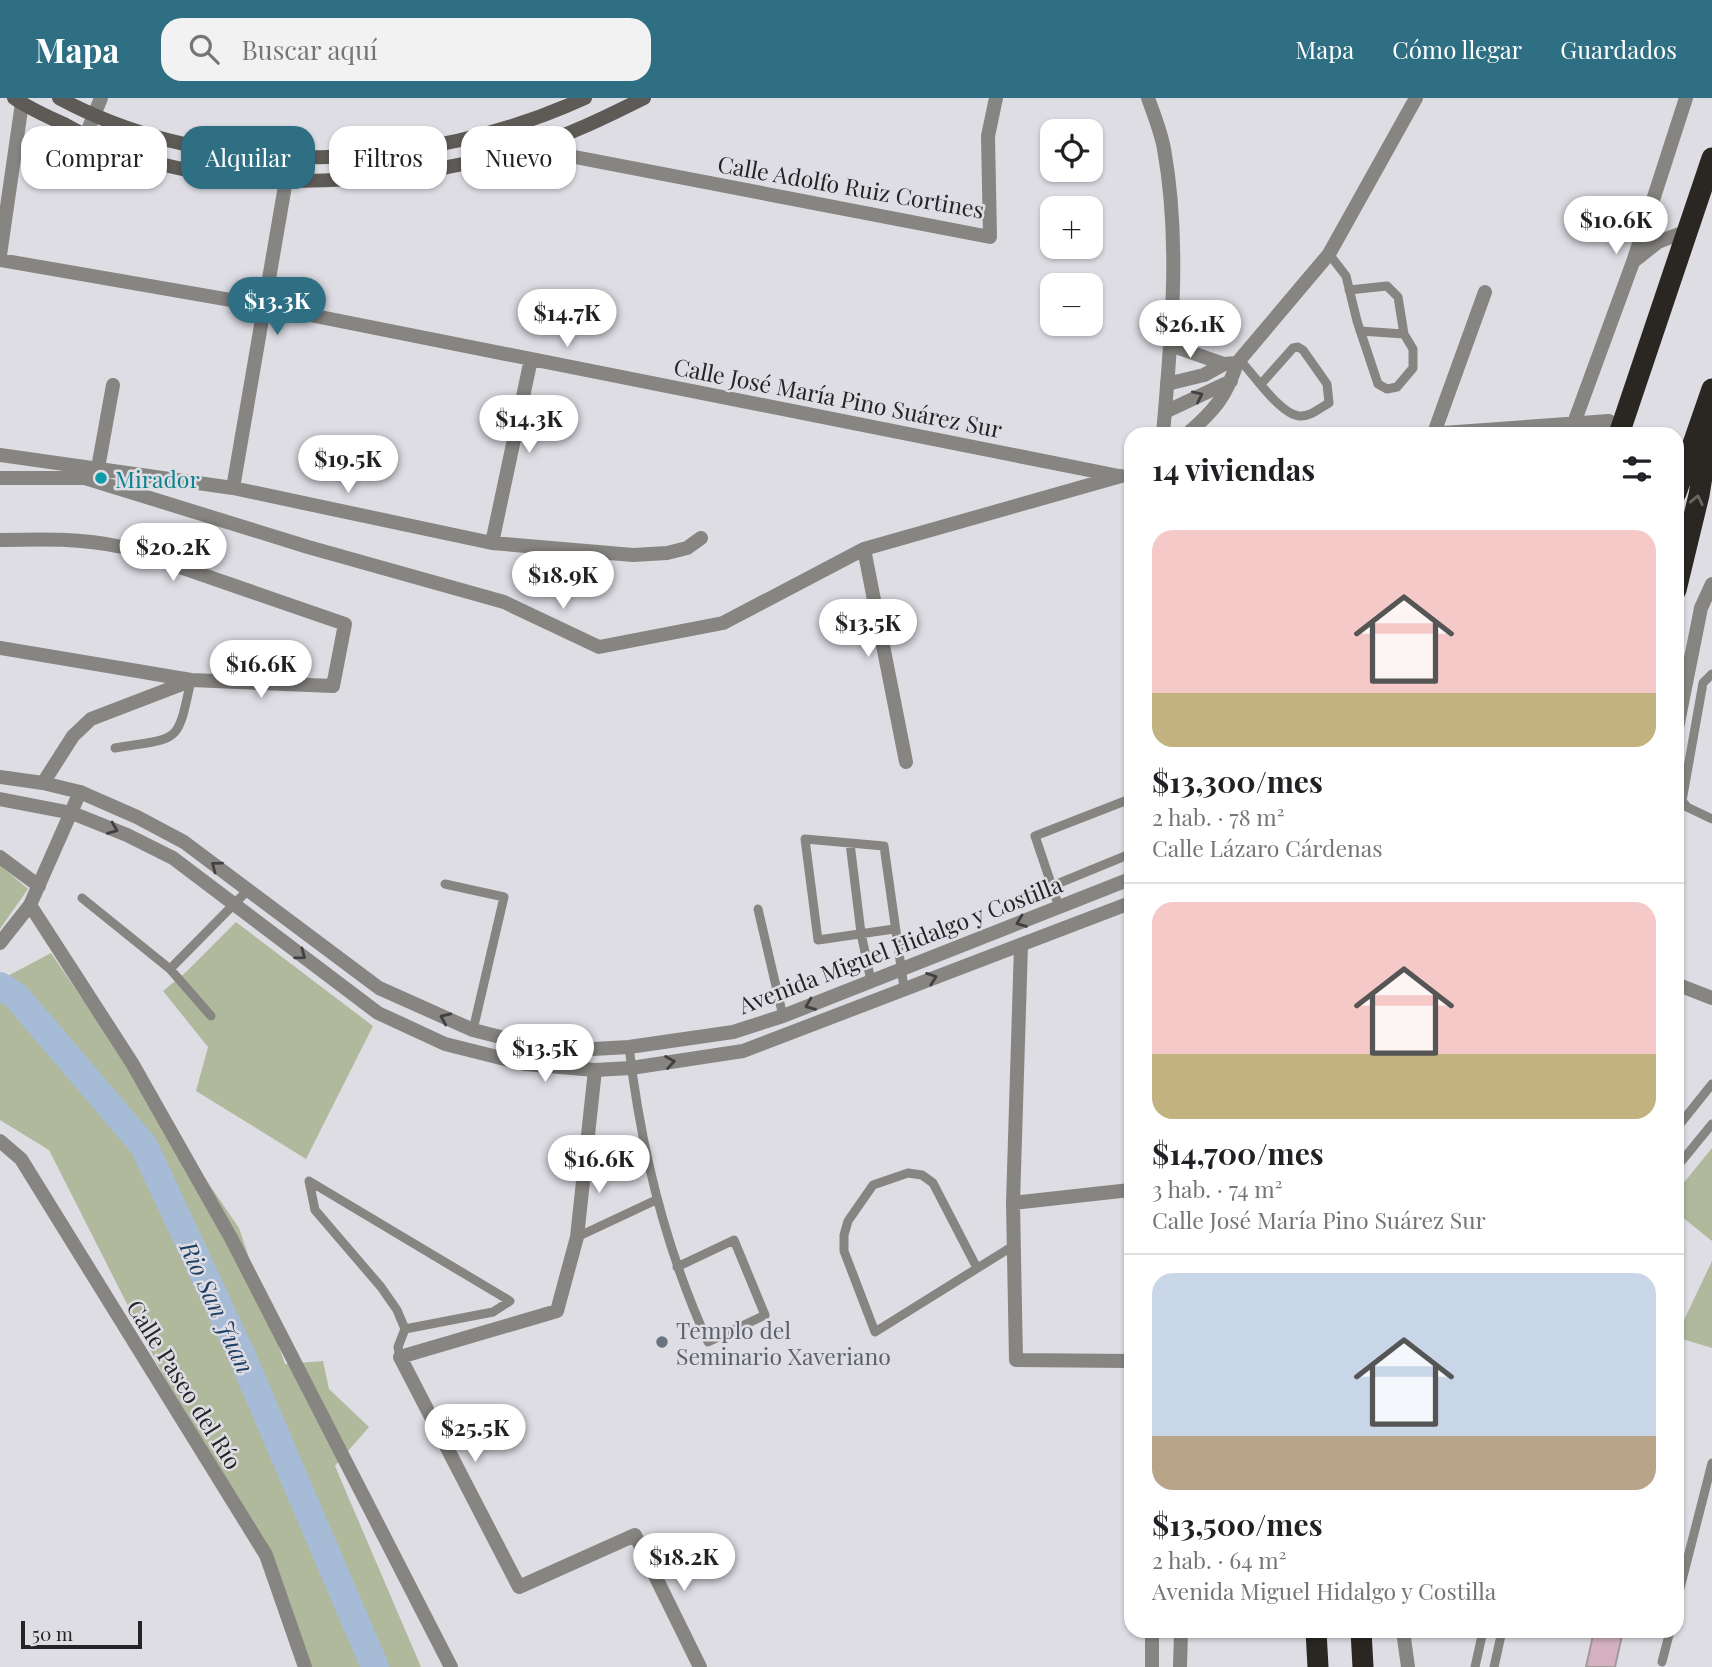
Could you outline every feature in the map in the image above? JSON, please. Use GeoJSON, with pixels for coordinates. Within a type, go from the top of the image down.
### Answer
{"type":"FeatureCollection","features":[{"type":"Feature","properties":{"kind":"highway"},"geometry":{"type":"LineString","coordinates":[[1611,427],[1650,303],[1677,259],[1712,158]]}},
{"type":"Feature","properties":{"kind":"highway"},"geometry":{"type":"LineString","coordinates":[[1684,470],[1712,389]]}},
{"type":"Feature","properties":{"kind":"highway"},"geometry":{"type":"LineString","coordinates":[[1684,557],[1699,495],[1712,415]]}},
{"type":"Feature","properties":{"kind":"highway"},"geometry":{"type":"LineString","coordinates":[[1316,1638],[1318,1667]]}},
{"type":"Feature","properties":{"kind":"highway"},"geometry":{"type":"LineString","coordinates":[[1361,1638],[1363,1667]]}},
{"type":"Feature","properties":{"kind":"main road"},"geometry":{"type":"LineString","coordinates":[[59,98],[93,117],[178,143],[243,154],[298,159],[375,153],[446,142],[544,116],[585,98]]}},
{"type":"Feature","properties":{"kind":"main road"},"geometry":{"type":"LineString","coordinates":[[576,129],[644,98]]}},
{"type":"Feature","properties":{"kind":"main road"},"geometry":{"type":"LineString","coordinates":[[18,101],[68,126]]}},
{"type":"Feature","properties":{"kind":"main road"},"geometry":{"type":"LineString","coordinates":[[315,179],[377,177],[461,163]]}},
{"type":"Feature","properties":{"kind":"street"},"geometry":{"type":"LineString","coordinates":[[90,126],[101,98]]}},
{"type":"Feature","properties":{"kind":"street","name":"Calle Adolfo Ruiz Cortines"},"geometry":{"type":"LineString","coordinates":[[576,157],[990,237],[988,136],[996,98]]}},
{"type":"Feature","properties":{"kind":"street"},"geometry":{"type":"LineString","coordinates":[[1148,98],[1164,146],[1173,213],[1171,345],[1164,427]]}},
{"type":"Feature","properties":{"kind":"street"},"geometry":{"type":"LineString","coordinates":[[1167,384],[1204,375],[1234,362],[1329,254],[1416,98]]}},
{"type":"Feature","properties":{"kind":"street"},"geometry":{"type":"LineString","coordinates":[[1574,423],[1633,262],[1686,98]]}},
{"type":"Feature","properties":{"kind":"street"},"geometry":{"type":"LineString","coordinates":[[0,258],[18,101]]}},
{"type":"Feature","properties":{"kind":"street"},"geometry":{"type":"LineString","coordinates":[[233,488],[284,189]]}},
{"type":"Feature","properties":{"kind":"street"},"geometry":{"type":"LineString","coordinates":[[1633,262],[1658,242],[1687,231]]}},
{"type":"Feature","properties":{"kind":"street","name":"Calle José María Pino Suárez Sur"},"geometry":{"type":"LineString","coordinates":[[0,258],[265,306],[1124,476]]}},
{"type":"Feature","properties":{"kind":"street"},"geometry":{"type":"LineString","coordinates":[[1435,427],[1485,292]]}},
{"type":"Feature","properties":{"kind":"street"},"geometry":{"type":"LineString","coordinates":[[1171,345],[1234,362]]}},
{"type":"Feature","properties":{"kind":"street"},"geometry":{"type":"LineString","coordinates":[[492,543],[531,359]]}},
{"type":"Feature","properties":{"kind":"street"},"geometry":{"type":"LineString","coordinates":[[1195,427],[1213,412],[1231,381],[1234,362]]}},
{"type":"Feature","properties":{"kind":"street"},"geometry":{"type":"LineString","coordinates":[[1165,412],[1231,381]]}},
{"type":"Feature","properties":{"kind":"street"},"geometry":{"type":"LineString","coordinates":[[98,468],[113,385]]}},
{"type":"Feature","properties":{"kind":"street"},"geometry":{"type":"LineString","coordinates":[[1522,427],[1574,423],[1595,427]]}},
{"type":"Feature","properties":{"kind":"street"},"geometry":{"type":"LineString","coordinates":[[0,455],[233,488],[492,543],[633,555],[667,553],[687,548],[701,538]]}},
{"type":"Feature","properties":{"kind":"street"},"geometry":{"type":"LineString","coordinates":[[0,478],[85,478],[308,547],[504,602],[599,647],[723,623],[864,549],[1124,477]]}},
{"type":"Feature","properties":{"kind":"street"},"geometry":{"type":"LineString","coordinates":[[0,540],[59,538],[92,540],[122,547],[345,624],[333,686],[191,680],[0,648]]}},
{"type":"Feature","properties":{"kind":"street"},"geometry":{"type":"LineString","coordinates":[[864,549],[906,762]]}},
{"type":"Feature","properties":{"kind":"street"},"geometry":{"type":"LineString","coordinates":[[1684,693],[1701,608],[1712,584]]}},
{"type":"Feature","properties":{"kind":"street"},"geometry":{"type":"LineString","coordinates":[[43,783],[73,736],[91,719],[191,680]]}},
{"type":"Feature","properties":{"kind":"street","name":"Avenida Miguel Hidalgo y Costilla"},"geometry":{"type":"LineString","coordinates":[[0,777],[80,792],[137,817],[184,842],[379,988],[473,1030],[523,1043],[593,1049],[629,1047],[733,1032],[783,1016],[1124,881]]}},
{"type":"Feature","properties":{"kind":"street"},"geometry":{"type":"LineString","coordinates":[[0,943],[30,905],[80,792]]}},
{"type":"Feature","properties":{"kind":"street","name":"Avenida Miguel Hidalgo y Costilla"},"geometry":{"type":"LineString","coordinates":[[0,799],[72,813],[127,835],[173,858],[378,1013],[445,1044],[525,1065],[595,1070],[631,1068],[743,1051],[1124,905]]}},
{"type":"Feature","properties":{"kind":"street"},"geometry":{"type":"LineString","coordinates":[[0,857],[39,886]]}},
{"type":"Feature","properties":{"kind":"street"},"geometry":{"type":"LineString","coordinates":[[30,905],[132,1063],[224,1227],[451,1667]]}},
{"type":"Feature","properties":{"kind":"street"},"geometry":{"type":"LineString","coordinates":[[1021,945],[1013,1203],[1016,1360],[1124,1361]]}},
{"type":"Feature","properties":{"kind":"street"},"geometry":{"type":"LineString","coordinates":[[1684,987],[1712,998]]}},
{"type":"Feature","properties":{"kind":"street"},"geometry":{"type":"LineString","coordinates":[[595,1070],[577,1237],[557,1311],[400,1357],[519,1587],[635,1535],[700,1667]]}},
{"type":"Feature","properties":{"kind":"street","name":"Calle Paseo del Río"},"geometry":{"type":"LineString","coordinates":[[0,1141],[20,1159],[266,1555],[305,1667]]}},
{"type":"Feature","properties":{"kind":"street"},"geometry":{"type":"LineString","coordinates":[[1013,1203],[1124,1191]]}},
{"type":"Feature","properties":{"kind":"street"},"geometry":{"type":"LineString","coordinates":[[1152,1638],[1152,1667]]}},
{"type":"Feature","properties":{"kind":"street"},"geometry":{"type":"LineString","coordinates":[[1180,1667],[1181,1638]]}},
{"type":"Feature","properties":{"kind":"street"},"geometry":{"type":"LineString","coordinates":[[1404,1638],[1408,1667]]}},
{"type":"Feature","properties":{"kind":"lane"},"geometry":{"type":"LineString","coordinates":[[1329,254],[1346,276],[1349,289],[1360,331],[1378,384],[1387,389],[1396,387],[1413,368],[1413,349],[1404,334],[1398,297],[1387,286],[1349,289]]}},
{"type":"Feature","properties":{"kind":"lane"},"geometry":{"type":"LineString","coordinates":[[1360,331],[1404,334]]}},
{"type":"Feature","properties":{"kind":"lane"},"geometry":{"type":"LineString","coordinates":[[1234,362],[1261,384],[1281,407],[1297,416],[1308,415],[1329,403],[1327,384],[1298,347],[1293,348],[1261,384]]}},
{"type":"Feature","properties":{"kind":"lane"},"geometry":{"type":"LineString","coordinates":[[1684,790],[1703,683],[1712,674]]}},
{"type":"Feature","properties":{"kind":"lane"},"geometry":{"type":"LineString","coordinates":[[115,748],[167,739],[176,733],[182,722],[191,680]]}},
{"type":"Feature","properties":{"kind":"lane"},"geometry":{"type":"LineString","coordinates":[[1059,907],[1035,836],[1124,801]]}},
{"type":"Feature","properties":{"kind":"lane"},"geometry":{"type":"LineString","coordinates":[[1684,803],[1712,819]]}},
{"type":"Feature","properties":{"kind":"lane"},"geometry":{"type":"LineString","coordinates":[[894,929],[818,940],[806,839],[884,846],[904,988]]}},
{"type":"Feature","properties":{"kind":"lane"},"geometry":{"type":"LineString","coordinates":[[850,843],[861,933],[871,981]]}},
{"type":"Feature","properties":{"kind":"lane"},"geometry":{"type":"LineString","coordinates":[[1052,886],[1124,856]]}},
{"type":"Feature","properties":{"kind":"lane"},"geometry":{"type":"LineString","coordinates":[[446,884],[504,897],[473,1030]]}},
{"type":"Feature","properties":{"kind":"lane"},"geometry":{"type":"LineString","coordinates":[[170,970],[248,890]]}},
{"type":"Feature","properties":{"kind":"lane"},"geometry":{"type":"LineString","coordinates":[[82,898],[170,970],[211,1016]]}},
{"type":"Feature","properties":{"kind":"lane"},"geometry":{"type":"LineString","coordinates":[[758,909],[783,1016]]}},
{"type":"Feature","properties":{"kind":"lane"},"geometry":{"type":"LineString","coordinates":[[629,1047],[656,1200],[677,1268],[708,1342],[765,1315],[734,1240],[677,1268]]}},
{"type":"Feature","properties":{"kind":"lane"},"geometry":{"type":"LineString","coordinates":[[1684,1119],[1712,1084]]}},
{"type":"Feature","properties":{"kind":"lane"},"geometry":{"type":"LineString","coordinates":[[1684,1158],[1712,1124]]}},
{"type":"Feature","properties":{"kind":"lane"},"geometry":{"type":"LineString","coordinates":[[976,1268],[933,1183],[922,1175],[908,1173],[873,1185],[848,1221],[844,1236],[845,1251],[875,1332],[1013,1246]]}},
{"type":"Feature","properties":{"kind":"lane"},"geometry":{"type":"LineString","coordinates":[[400,1357],[398,1347],[405,1329],[397,1310],[315,1209],[309,1181],[510,1301],[493,1312],[405,1329]]}},
{"type":"Feature","properties":{"kind":"lane"},"geometry":{"type":"LineString","coordinates":[[577,1237],[656,1200]]}},
{"type":"Feature","properties":{"kind":"lane"},"geometry":{"type":"LineString","coordinates":[[1684,1573],[1712,1463]]}},
{"type":"Feature","properties":{"kind":"lane"},"geometry":{"type":"LineString","coordinates":[[1475,1667],[1481,1638]]}},
{"type":"Feature","properties":{"kind":"lane"},"geometry":{"type":"LineString","coordinates":[[1494,1667],[1500,1638]]}},
{"type":"Feature","properties":{"kind":"lane"},"geometry":{"type":"LineString","coordinates":[[1662,1662],[1668,1638]]}},
{"type":"Feature","properties":{"kind":"green space"},"geometry":{"type":"Polygon","coordinates":[[[0,865],[28,889],[0,929],[0,865]]]}},
{"type":"Feature","properties":{"kind":"green space"},"geometry":{"type":"Polygon","coordinates":[[[236,922],[373,1026],[306,1159],[196,1091],[208,1047],[163,991],[236,922]]]}},
{"type":"Feature","properties":{"kind":"green space"},"geometry":{"type":"Polygon","coordinates":[[[51,953],[239,1228],[285,1364],[323,1361],[329,1389],[369,1427],[335,1466],[421,1667],[306,1667],[257,1529],[163,1375],[49,1150],[0,1120],[0,980],[51,953]]]}},
{"type":"Feature","properties":{"kind":"green space"},"geometry":{"type":"Polygon","coordinates":[[[1712,1148],[1712,1241],[1684,1219],[1684,1182],[1712,1148]]]}},
{"type":"Feature","properties":{"kind":"green space"},"geometry":{"type":"Polygon","coordinates":[[[1712,1261],[1712,1348],[1684,1339],[1684,1320],[1712,1261]]]}},
{"type":"Feature","properties":{"kind":"building"},"geometry":{"type":"Polygon","coordinates":[[[1592,1638],[1621,1638],[1615,1667],[1586,1667],[1592,1638]]]}},
{"type":"Feature","properties":{"kind":"waterway","name":"Rio San Juan"},"geometry":{"type":"LineString","coordinates":[[0,986],[17,997],[144,1146],[241,1354],[375,1667]]}},
{"type":"Feature","properties":{"kind":"place","name":"Mirador"},"geometry":{"type":"Point","coordinates":[101,478]}},
{"type":"Feature","properties":{"kind":"place","name":"Templo del Seminario Xaveriano"},"geometry":{"type":"Point","coordinates":[662,1342]}}]}
